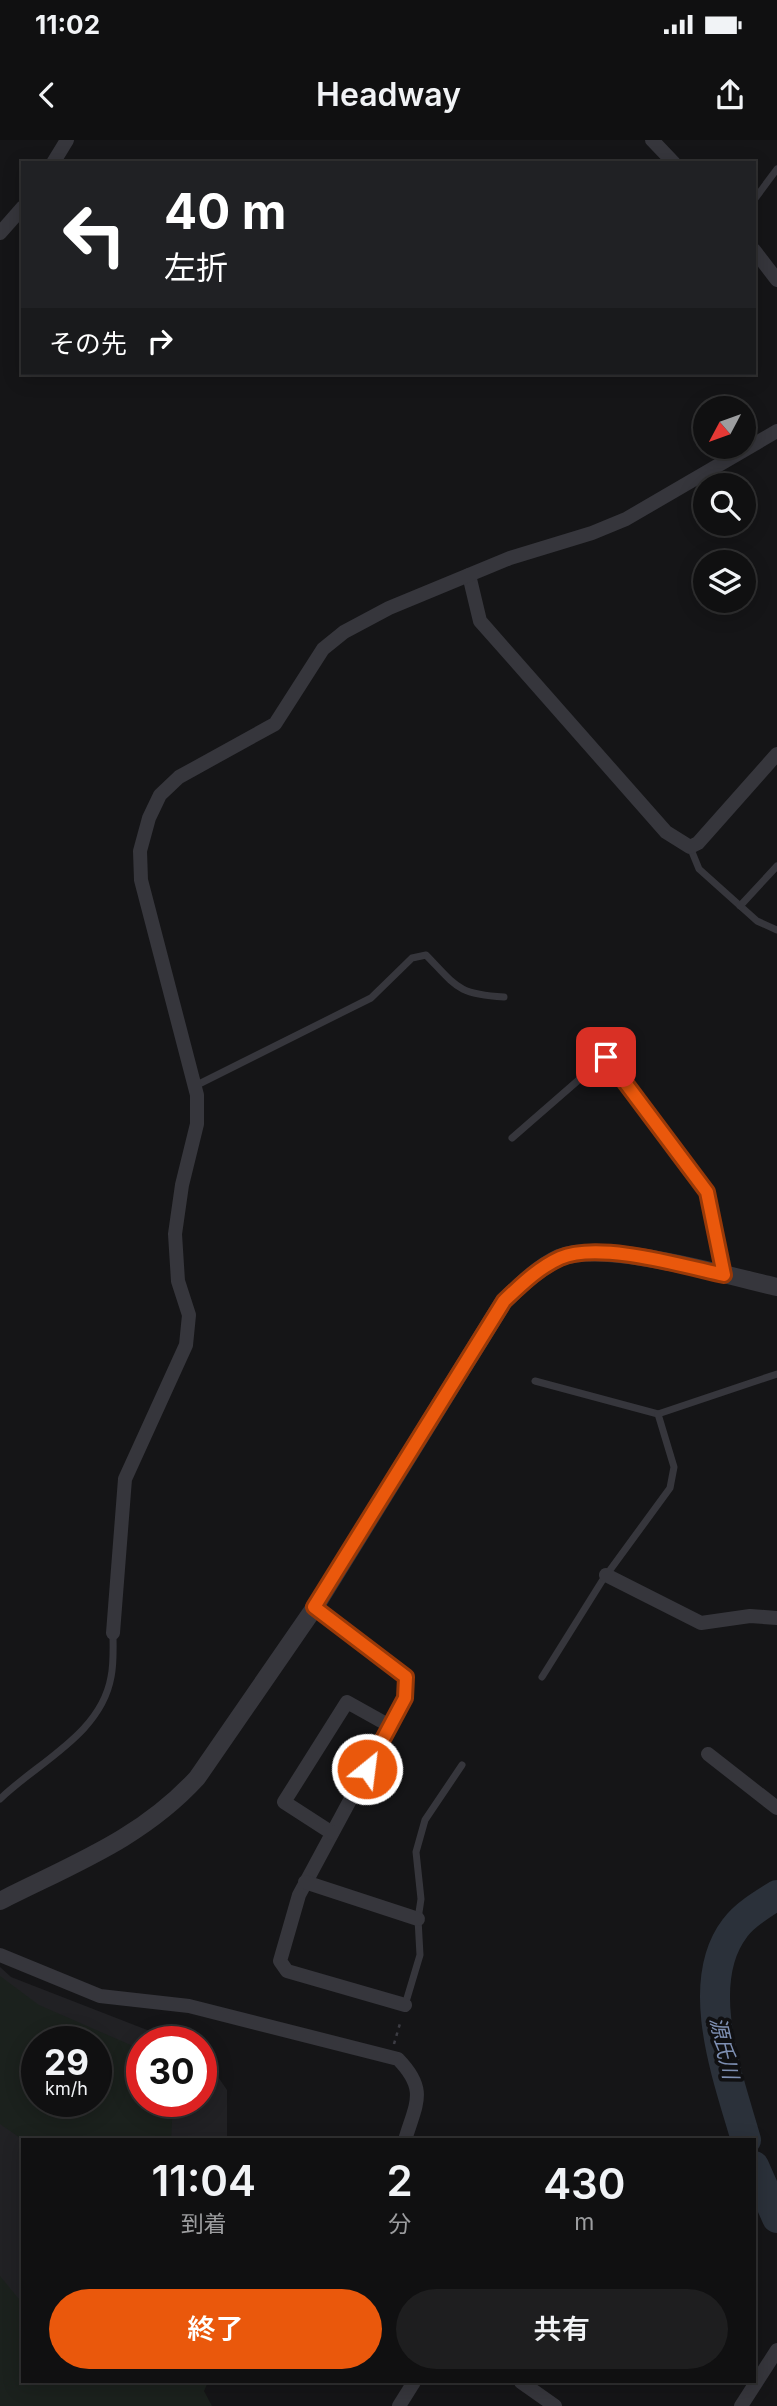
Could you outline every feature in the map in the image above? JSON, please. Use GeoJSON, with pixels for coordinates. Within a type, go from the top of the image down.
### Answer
{"type":"FeatureCollection","features":[{"type":"Feature","properties":{"kind":"street"},"geometry":{"type":"LineString","coordinates":[[54,161],[67,140]]}},
{"type":"Feature","properties":{"kind":"street"},"geometry":{"type":"LineString","coordinates":[[638,140],[656,145],[672,161]]}},
{"type":"Feature","properties":{"kind":"street"},"geometry":{"type":"LineString","coordinates":[[0,233],[21,209]]}},
{"type":"Feature","properties":{"kind":"street"},"geometry":{"type":"LineString","coordinates":[[756,253],[777,280]]}},
{"type":"Feature","properties":{"kind":"street"},"geometry":{"type":"LineString","coordinates":[[113,1633],[125,1479],[186,1345],[189,1315],[177,1281],[175,1234],[182,1185],[197,1124],[195,1086],[141,880],[140,851],[149,818],[160,795],[180,777],[275,724],[323,649],[344,632],[390,608],[510,558],[592,533],[626,519],[777,431]]}},
{"type":"Feature","properties":{"kind":"street"},"geometry":{"type":"LineString","coordinates":[[469,575],[480,621],[666,832],[690,847],[698,844],[777,754]]}},
{"type":"Feature","properties":{"kind":"street"},"geometry":{"type":"LineString","coordinates":[[0,1901],[130,1836],[177,1800],[212,1756],[314,1607],[388,1492],[504,1301],[528,1278],[561,1257],[589,1253],[634,1255],[777,1287]]}},
{"type":"Feature","properties":{"kind":"street"},"geometry":{"type":"LineString","coordinates":[[606,1575],[701,1623],[750,1616],[777,1618]]}},
{"type":"Feature","properties":{"kind":"street"},"geometry":{"type":"LineString","coordinates":[[314,1607],[406,1677],[405,1698],[305,1882],[280,1961],[287,1971],[405,2006]]}},
{"type":"Feature","properties":{"kind":"street"},"geometry":{"type":"LineString","coordinates":[[332,1833],[284,1802],[347,1702],[390,1726]]}},
{"type":"Feature","properties":{"kind":"street"},"geometry":{"type":"LineString","coordinates":[[708,1754],[777,1808]]}},
{"type":"Feature","properties":{"kind":"street"},"geometry":{"type":"LineString","coordinates":[[305,1882],[418,1919]]}},
{"type":"Feature","properties":{"kind":"street"},"geometry":{"type":"LineString","coordinates":[[0,1955],[100,1996],[189,2006],[398,2059],[413,2074],[417,2084],[418,2097],[406,2138]]}},
{"type":"Feature","properties":{"kind":"street"},"geometry":{"type":"LineString","coordinates":[[756,2383],[777,2350]]}},
{"type":"Feature","properties":{"kind":"street"},"geometry":{"type":"LineString","coordinates":[[399,2406],[413,2383]]}},
{"type":"Feature","properties":{"kind":"street"},"geometry":{"type":"LineString","coordinates":[[522,2383],[555,2406]]}},
{"type":"Feature","properties":{"kind":"street"},"geometry":{"type":"LineString","coordinates":[[741,2406],[756,2383]]}},
{"type":"Feature","properties":{"kind":"lane"},"geometry":{"type":"LineString","coordinates":[[756,197],[777,169]]}},
{"type":"Feature","properties":{"kind":"lane"},"geometry":{"type":"LineString","coordinates":[[690,847],[699,869],[757,921],[777,930]]}},
{"type":"Feature","properties":{"kind":"lane"},"geometry":{"type":"LineString","coordinates":[[740,906],[777,866]]}},
{"type":"Feature","properties":{"kind":"lane"},"geometry":{"type":"LineString","coordinates":[[195,1086],[371,998],[412,958],[426,955],[459,989],[474,996],[504,998]]}},
{"type":"Feature","properties":{"kind":"lane"},"geometry":{"type":"LineString","coordinates":[[512,1138],[606,1057],[707,1192],[724,1275]]}},
{"type":"Feature","properties":{"kind":"lane"},"geometry":{"type":"LineString","coordinates":[[535,1381],[659,1414],[777,1374]]}},
{"type":"Feature","properties":{"kind":"lane"},"geometry":{"type":"LineString","coordinates":[[542,1677],[606,1575],[670,1488],[674,1467],[659,1414]]}},
{"type":"Feature","properties":{"kind":"lane"},"geometry":{"type":"LineString","coordinates":[[0,1799],[81,1732],[102,1706],[111,1677],[113,1633]]}},
{"type":"Feature","properties":{"kind":"lane"},"geometry":{"type":"LineString","coordinates":[[405,2006],[420,1955],[418,1919],[421,1899],[416,1852],[425,1820],[462,1765]]}},
{"type":"Feature","properties":{"kind":"path"},"geometry":{"type":"LineString","coordinates":[[390,2057],[405,2006]]}},
{"type":"Feature","properties":{"kind":"shaded area"},"geometry":{"type":"Polygon","coordinates":[[[0,1967],[11,1977],[137,2026],[126,2026],[126,2117],[217,2117],[217,2075],[227,2090],[227,2138],[21,2138],[21,2321],[0,2305],[0,1967]]]}},
{"type":"Feature","properties":{"kind":"shaded area"},"geometry":{"type":"Polygon","coordinates":[[[0,1976],[39,2005],[87,2026],[21,2026],[21,2117],[112,2117],[112,2037],[126,2043],[126,2117],[172,2117],[171,2138],[21,2138],[0,2124],[0,1976]]]}},
{"type":"Feature","properties":{"kind":"shaded area"},"geometry":{"type":"Polygon","coordinates":[[[0,2276],[21,2302],[21,2383],[208,2383],[204,2391],[212,2406],[0,2406],[0,2276]]]}},
{"type":"Feature","properties":{"kind":"waterway","name":"源氏川"},"geometry":{"type":"LineString","coordinates":[[745,2138],[718,2033],[716,1976],[722,1951],[735,1928],[749,1914],[777,1895]]}},
{"type":"Feature","properties":{"kind":"waterway","name":"源氏川"},"geometry":{"type":"LineString","coordinates":[[756,2171],[777,2218]]}},
{"type":"Feature","properties":{"kind":"route"},"geometry":{"type":"LineString","coordinates":[[367,1769],[405,1698],[406,1677],[314,1607],[388,1492],[504,1301],[528,1278],[561,1257],[589,1253],[634,1255],[724,1275],[707,1192],[606,1057]]}}]}
